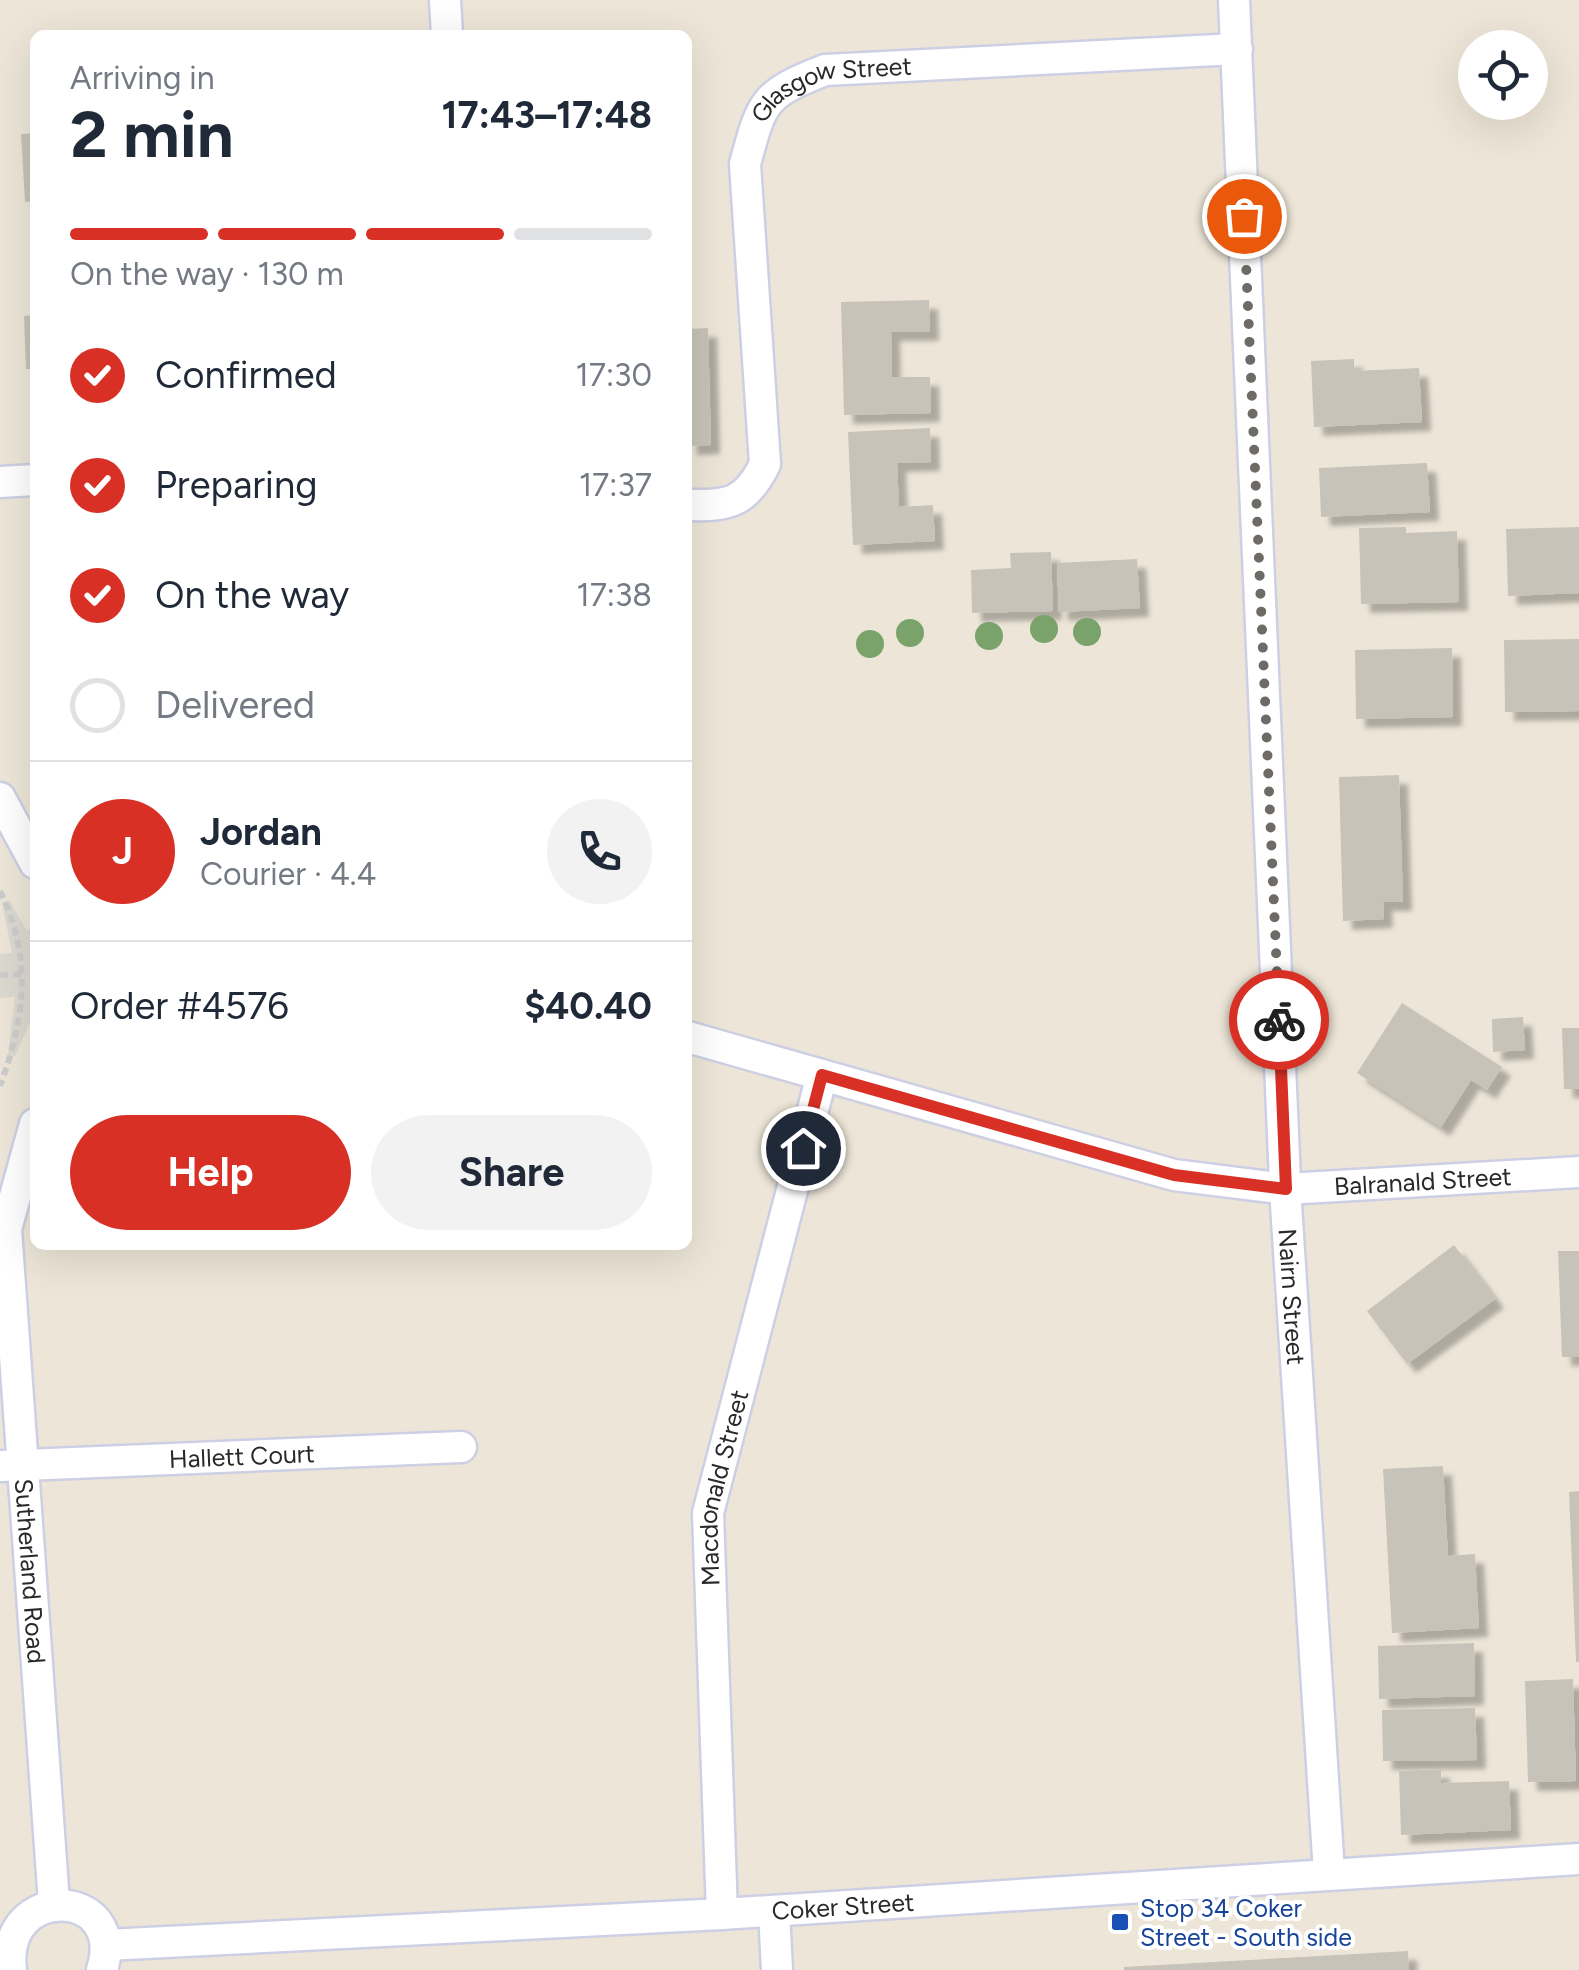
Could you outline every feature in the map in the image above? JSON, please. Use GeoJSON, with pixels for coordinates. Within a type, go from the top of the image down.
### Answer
{"type":"FeatureCollection","features":[{"type":"Feature","properties":{"kind":"street"},"geometry":{"type":"LineString","coordinates":[[445,0],[447,30]]}},
{"type":"Feature","properties":{"kind":"street","name":"Nairn Street"},"geometry":{"type":"LineString","coordinates":[[1234,0],[1286,1189],[1328,1873]]}},
{"type":"Feature","properties":{"kind":"street","name":"Glasgow Street"},"geometry":{"type":"LineString","coordinates":[[692,505],[722,506],[752,491],[764,464],[745,164],[756,120],[778,88],[825,70],[1237,49]]}},
{"type":"Feature","properties":{"kind":"street"},"geometry":{"type":"LineString","coordinates":[[0,482],[30,480]]}},
{"type":"Feature","properties":{"kind":"street"},"geometry":{"type":"LineString","coordinates":[[0,798],[30,854]]}},
{"type":"Feature","properties":{"kind":"street","name":"Balranald Street"},"geometry":{"type":"LineString","coordinates":[[692,1038],[1174,1175],[1286,1189],[1579,1172]]}},
{"type":"Feature","properties":{"kind":"street","name":"Macdonald Street"},"geometry":{"type":"LineString","coordinates":[[722,1914],[708,1513],[822,1075]]}},
{"type":"Feature","properties":{"kind":"street","name":"Sutherland Road"},"geometry":{"type":"LineString","coordinates":[[30,1142],[6,1229],[12,1465],[54,1903]]}},
{"type":"Feature","properties":{"kind":"street","name":"Hallett Court"},"geometry":{"type":"LineString","coordinates":[[12,1465],[462,1447]]}},
{"type":"Feature","properties":{"kind":"street","name":"Coker Street"},"geometry":{"type":"LineString","coordinates":[[104,1958],[1579,1859]]}},
{"type":"Feature","properties":{"kind":"street"},"geometry":{"type":"LineString","coordinates":[[6,1961],[15,1925],[32,1909],[54,1903],[83,1910],[100,1928],[104,1958]]}},
{"type":"Feature","properties":{"kind":"street"},"geometry":{"type":"LineString","coordinates":[[774,1911],[777,1970]]}},
{"type":"Feature","properties":{"kind":"path"},"geometry":{"type":"LineString","coordinates":[[0,891],[16,934],[24,974],[19,1031],[0,1086]]}},
{"type":"Feature","properties":{"kind":"path"},"geometry":{"type":"LineString","coordinates":[[0,976],[24,974]]}},
{"type":"Feature","properties":{"kind":"shaded area"},"geometry":{"type":"Polygon","coordinates":[[[9,900],[27,931],[30,928],[30,1022],[15,1056],[8,1054],[15,997],[0,998],[0,954],[12,953],[2,902],[9,900]]]}},
{"type":"Feature","properties":{"kind":"building"},"geometry":{"type":"Polygon","coordinates":[[[30,133],[30,202],[25,202],[21,134],[30,133]]]}},
{"type":"Feature","properties":{"kind":"building"},"geometry":{"type":"Polygon","coordinates":[[[929,300],[930,332],[891,332],[892,377],[930,377],[931,413],[844,415],[841,302],[929,300]]]}},
{"type":"Feature","properties":{"kind":"building"},"geometry":{"type":"Polygon","coordinates":[[[30,315],[30,369],[26,369],[24,316],[30,315]]]}},
{"type":"Feature","properties":{"kind":"building"},"geometry":{"type":"Polygon","coordinates":[[[708,328],[711,445],[692,446],[692,329],[708,328]]]}},
{"type":"Feature","properties":{"kind":"building"},"geometry":{"type":"Polygon","coordinates":[[[1354,359],[1354,371],[1419,368],[1422,422],[1314,427],[1311,361],[1354,359]]]}},
{"type":"Feature","properties":{"kind":"building"},"geometry":{"type":"Polygon","coordinates":[[[930,428],[931,462],[897,463],[899,507],[933,505],[935,541],[853,545],[848,432],[930,428]]]}},
{"type":"Feature","properties":{"kind":"building"},"geometry":{"type":"Polygon","coordinates":[[[1427,463],[1430,512],[1321,517],[1319,468],[1427,463]]]}},
{"type":"Feature","properties":{"kind":"building"},"geometry":{"type":"Polygon","coordinates":[[[1406,527],[1406,533],[1457,531],[1459,602],[1361,604],[1359,528],[1406,527]]]}},
{"type":"Feature","properties":{"kind":"building"},"geometry":{"type":"Polygon","coordinates":[[[1579,527],[1579,593],[1508,596],[1506,529],[1579,527]]]}},
{"type":"Feature","properties":{"kind":"building"},"geometry":{"type":"Polygon","coordinates":[[[1051,552],[1053,611],[972,613],[971,570],[1011,568],[1010,553],[1051,552]]]}},
{"type":"Feature","properties":{"kind":"building"},"geometry":{"type":"Polygon","coordinates":[[[1137,559],[1140,608],[1059,612],[1057,563],[1137,559]]]}},
{"type":"Feature","properties":{"kind":"building"},"geometry":{"type":"Polygon","coordinates":[[[1579,639],[1579,711],[1505,712],[1504,640],[1579,639]]]}},
{"type":"Feature","properties":{"kind":"building"},"geometry":{"type":"Polygon","coordinates":[[[1452,648],[1453,717],[1356,719],[1355,650],[1452,648]]]}},
{"type":"Feature","properties":{"kind":"building"},"geometry":{"type":"Polygon","coordinates":[[[1399,775],[1403,902],[1383,902],[1384,919],[1343,921],[1339,777],[1399,775]]]}},
{"type":"Feature","properties":{"kind":"building"},"geometry":{"type":"Polygon","coordinates":[[[1402,1003],[1502,1067],[1487,1090],[1471,1080],[1441,1127],[1357,1073],[1402,1003]]]}},
{"type":"Feature","properties":{"kind":"building"},"geometry":{"type":"Polygon","coordinates":[[[1523,1017],[1525,1050],[1493,1052],[1492,1019],[1523,1017]]]}},
{"type":"Feature","properties":{"kind":"building"},"geometry":{"type":"Polygon","coordinates":[[[1562,1028],[1579,1028],[1579,1089],[1564,1089],[1562,1028]]]}},
{"type":"Feature","properties":{"kind":"building"},"geometry":{"type":"Polygon","coordinates":[[[1454,1245],[1495,1299],[1407,1364],[1367,1311],[1454,1245]]]}},
{"type":"Feature","properties":{"kind":"building"},"geometry":{"type":"Polygon","coordinates":[[[1558,1251],[1579,1251],[1579,1357],[1562,1357],[1558,1251]]]}},
{"type":"Feature","properties":{"kind":"building"},"geometry":{"type":"Polygon","coordinates":[[[1443,1466],[1448,1556],[1475,1554],[1479,1628],[1392,1633],[1383,1469],[1443,1466]]]}},
{"type":"Feature","properties":{"kind":"building"},"geometry":{"type":"Polygon","coordinates":[[[1579,1491],[1579,1662],[1576,1662],[1569,1492],[1579,1491]]]}},
{"type":"Feature","properties":{"kind":"building"},"geometry":{"type":"Polygon","coordinates":[[[1474,1643],[1475,1696],[1379,1699],[1378,1646],[1474,1643]]]}},
{"type":"Feature","properties":{"kind":"building"},"geometry":{"type":"Polygon","coordinates":[[[1573,1679],[1576,1781],[1528,1782],[1525,1681],[1573,1679]]]}},
{"type":"Feature","properties":{"kind":"building"},"geometry":{"type":"Polygon","coordinates":[[[1475,1708],[1477,1760],[1383,1761],[1382,1710],[1475,1708]]]}},
{"type":"Feature","properties":{"kind":"building"},"geometry":{"type":"Polygon","coordinates":[[[1441,1769],[1441,1783],[1509,1781],[1511,1830],[1401,1835],[1399,1771],[1441,1769]]]}},
{"type":"Feature","properties":{"kind":"building"},"geometry":{"type":"Polygon","coordinates":[[[1408,1951],[1409,1970],[1124,1970],[1124,1967],[1408,1951]]]}},
{"type":"Feature","properties":{"kind":"way so far"},"geometry":{"type":"LineString","coordinates":[[1244,216],[1279,1020]]}},
{"type":"Feature","properties":{"kind":"place","name":"Stop 34 Coker Street - South side"},"geometry":{"type":"Point","coordinates":[1120,1922]}},
{"type":"Feature","properties":{"kind":"route"},"geometry":{"type":"LineString","coordinates":[[803,1148],[822,1075],[1174,1175],[1286,1189],[1279,1020]]}}]}
